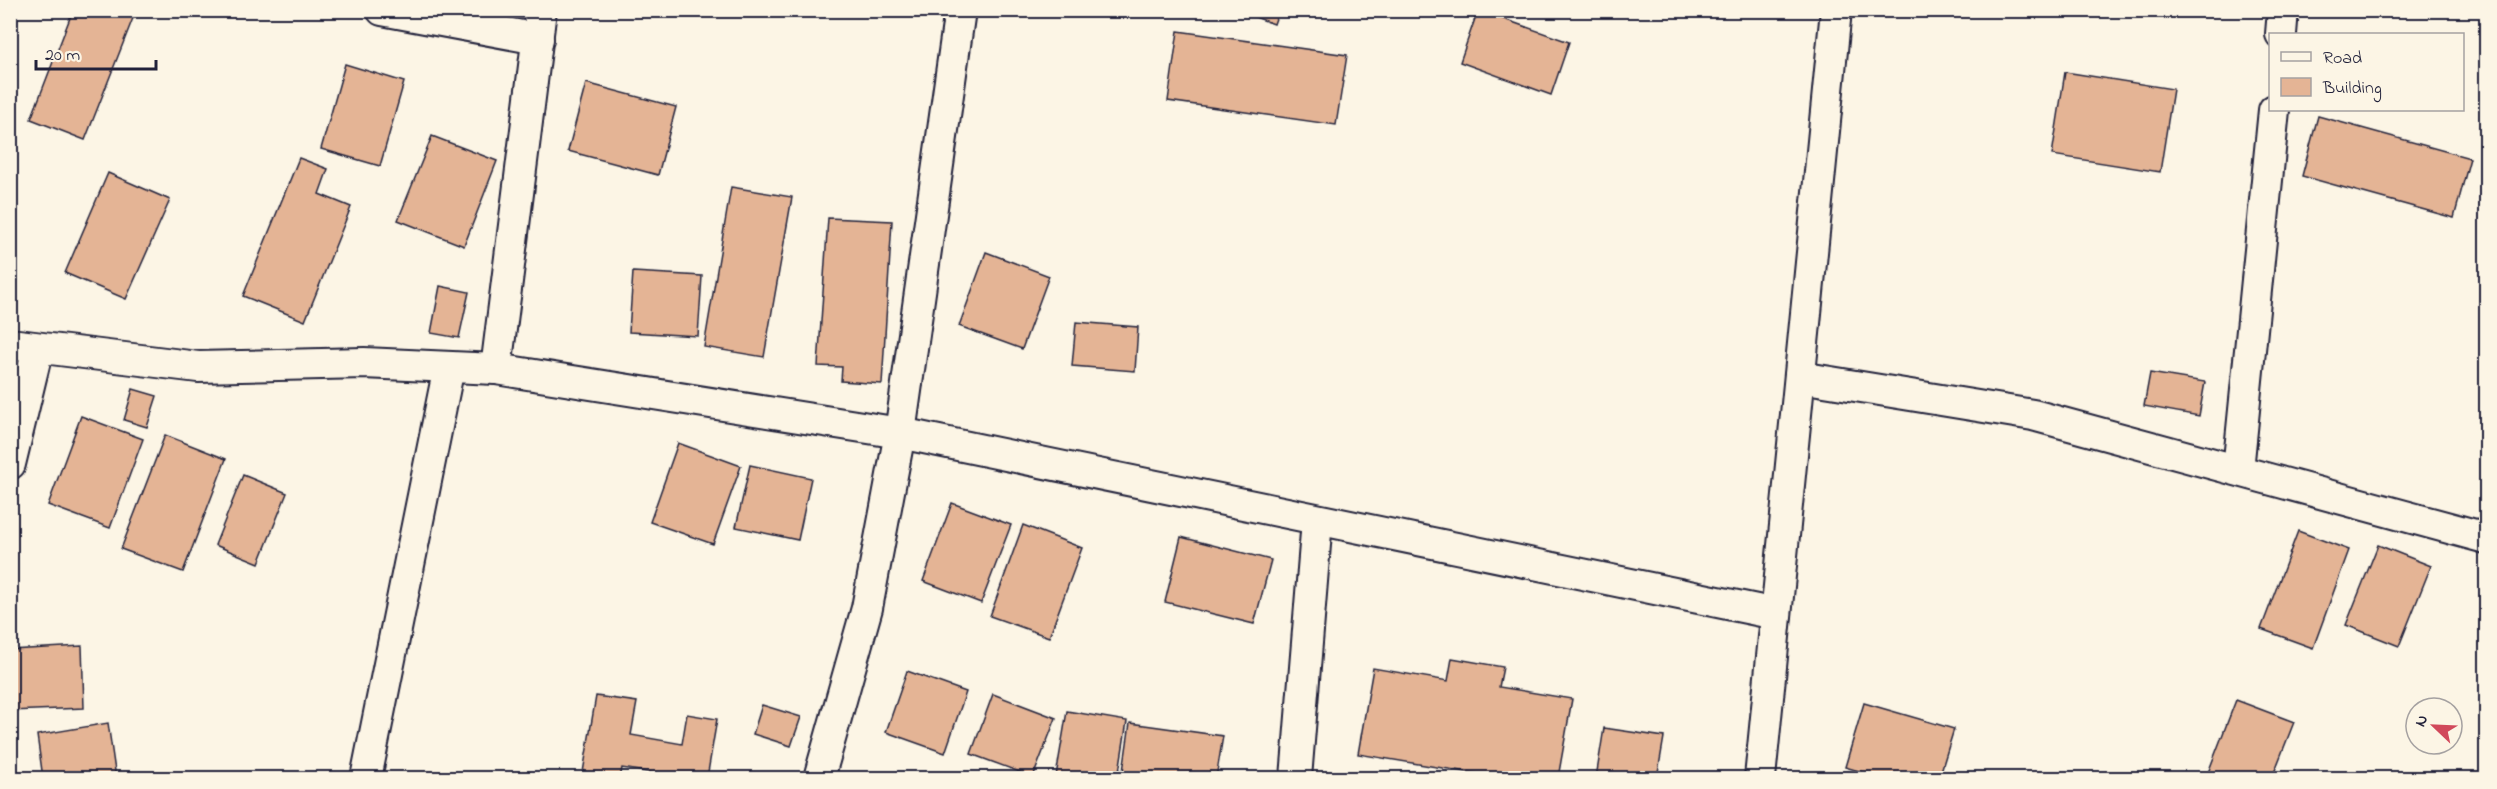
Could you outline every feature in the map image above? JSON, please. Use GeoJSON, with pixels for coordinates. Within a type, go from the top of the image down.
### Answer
{"type":"FeatureCollection","features":[{"type":"Feature","properties":{"kind":"street"},"geometry":{"type":"LineString","coordinates":[[382,10],[539,25],[496,369]]}},
{"type":"Feature","properties":{"kind":"street"},"geometry":{"type":"LineString","coordinates":[[819,778],[867,608],[900,433],[960,10]]}},
{"type":"Feature","properties":{"kind":"street"},"geometry":{"type":"LineString","coordinates":[[1760,778],[1836,10]]}},
{"type":"Feature","properties":{"kind":"street"},"geometry":{"type":"LineString","coordinates":[[2281,33],[2283,10]]}},
{"type":"Feature","properties":{"kind":"street"},"geometry":{"type":"LineString","coordinates":[[2238,470],[2274,111]]}},
{"type":"Feature","properties":{"kind":"street"},"geometry":{"type":"LineString","coordinates":[[10,464],[24,346],[198,367],[364,363],[496,369],[900,433],[1776,614]]}},
{"type":"Feature","properties":{"kind":"street"},"geometry":{"type":"LineString","coordinates":[[366,778],[449,366]]}},
{"type":"Feature","properties":{"kind":"street"},"geometry":{"type":"LineString","coordinates":[[1800,377],[2033,415],[2487,538]]}},
{"type":"Feature","properties":{"kind":"street"},"geometry":{"type":"LineString","coordinates":[[1296,778],[1317,520]]}},
{"type":"Feature","properties":{"kind":"building"},"geometry":{"type":"Polygon","coordinates":[[[73,10],[128,10],[135,13],[85,140],[31,119],[73,10]]]}},
{"type":"Feature","properties":{"kind":"building"},"geometry":{"type":"Polygon","coordinates":[[[1236,10],[1279,10],[1274,24],[1236,10]]]}},
{"type":"Feature","properties":{"kind":"building"},"geometry":{"type":"Polygon","coordinates":[[[1478,10],[1569,42],[1551,95],[1460,62],[1478,10]]]}},
{"type":"Feature","properties":{"kind":"building"},"geometry":{"type":"Polygon","coordinates":[[[1178,31],[1347,55],[1336,125],[1168,101],[1178,31]]]}},
{"type":"Feature","properties":{"kind":"building"},"geometry":{"type":"Polygon","coordinates":[[[345,64],[404,82],[380,166],[321,149],[345,64]]]}},
{"type":"Feature","properties":{"kind":"building"},"geometry":{"type":"Polygon","coordinates":[[[2065,72],[2173,89],[2160,172],[2052,155],[2065,72]]]}},
{"type":"Feature","properties":{"kind":"building"},"geometry":{"type":"Polygon","coordinates":[[[586,83],[676,107],[658,175],[568,151],[586,83]]]}},
{"type":"Feature","properties":{"kind":"building"},"geometry":{"type":"Polygon","coordinates":[[[2318,116],[2470,158],[2454,218],[2302,176],[2318,116]]]}},
{"type":"Feature","properties":{"kind":"building"},"geometry":{"type":"Polygon","coordinates":[[[432,136],[497,161],[464,246],[398,220],[432,136]]]}},
{"type":"Feature","properties":{"kind":"building"},"geometry":{"type":"Polygon","coordinates":[[[299,158],[328,169],[319,194],[351,207],[305,321],[243,296],[299,158]]]}},
{"type":"Feature","properties":{"kind":"building"},"geometry":{"type":"Polygon","coordinates":[[[108,173],[170,200],[126,299],[65,273],[108,173]]]}},
{"type":"Feature","properties":{"kind":"building"},"geometry":{"type":"Polygon","coordinates":[[[731,187],[792,197],[764,357],[704,347],[731,187]]]}},
{"type":"Feature","properties":{"kind":"building"},"geometry":{"type":"Polygon","coordinates":[[[828,218],[892,221],[882,384],[841,381],[842,367],[818,366],[828,218]]]}},
{"type":"Feature","properties":{"kind":"building"},"geometry":{"type":"Polygon","coordinates":[[[986,252],[1049,276],[1022,349],[959,326],[986,252]]]}},
{"type":"Feature","properties":{"kind":"building"},"geometry":{"type":"Polygon","coordinates":[[[633,272],[702,276],[698,336],[629,332],[633,272]]]}},
{"type":"Feature","properties":{"kind":"building"},"geometry":{"type":"Polygon","coordinates":[[[440,286],[469,292],[459,338],[431,333],[440,286]]]}},
{"type":"Feature","properties":{"kind":"building"},"geometry":{"type":"Polygon","coordinates":[[[1076,322],[1138,327],[1135,371],[1072,366],[1076,322]]]}},
{"type":"Feature","properties":{"kind":"building"},"geometry":{"type":"Polygon","coordinates":[[[2150,373],[2205,382],[2199,416],[2144,406],[2150,373]]]}},
{"type":"Feature","properties":{"kind":"building"},"geometry":{"type":"Polygon","coordinates":[[[133,389],[157,396],[147,427],[124,420],[133,389]]]}},
{"type":"Feature","properties":{"kind":"building"},"geometry":{"type":"Polygon","coordinates":[[[81,416],[143,439],[110,528],[48,505],[81,416]]]}},
{"type":"Feature","properties":{"kind":"building"},"geometry":{"type":"Polygon","coordinates":[[[165,435],[226,459],[183,572],[121,549],[165,435]]]}},
{"type":"Feature","properties":{"kind":"building"},"geometry":{"type":"Polygon","coordinates":[[[678,443],[741,466],[713,544],[650,522],[678,443]]]}},
{"type":"Feature","properties":{"kind":"building"},"geometry":{"type":"Polygon","coordinates":[[[750,465],[811,478],[798,540],[736,527],[750,465]]]}},
{"type":"Feature","properties":{"kind":"building"},"geometry":{"type":"Polygon","coordinates":[[[243,475],[287,493],[259,563],[215,545],[243,475]]]}},
{"type":"Feature","properties":{"kind":"building"},"geometry":{"type":"Polygon","coordinates":[[[952,503],[1011,525],[981,603],[923,581],[952,503]]]}},
{"type":"Feature","properties":{"kind":"building"},"geometry":{"type":"Polygon","coordinates":[[[1023,525],[1082,548],[1049,637],[990,616],[1023,525]]]}},
{"type":"Feature","properties":{"kind":"building"},"geometry":{"type":"Polygon","coordinates":[[[2298,531],[2349,550],[2313,648],[2261,629],[2298,531]]]}},
{"type":"Feature","properties":{"kind":"building"},"geometry":{"type":"Polygon","coordinates":[[[1181,537],[1271,560],[1254,624],[1165,602],[1181,537]]]}},
{"type":"Feature","properties":{"kind":"building"},"geometry":{"type":"Polygon","coordinates":[[[2378,545],[2431,566],[2399,646],[2346,625],[2378,545]]]}},
{"type":"Feature","properties":{"kind":"building"},"geometry":{"type":"Polygon","coordinates":[[[82,646],[84,708],[10,711],[10,650],[82,646]]]}},
{"type":"Feature","properties":{"kind":"building"},"geometry":{"type":"Polygon","coordinates":[[[1452,658],[1503,667],[1499,687],[1572,699],[1558,778],[1503,778],[1358,754],[1373,668],[1448,681],[1452,658]]]}},
{"type":"Feature","properties":{"kind":"building"},"geometry":{"type":"Polygon","coordinates":[[[907,671],[966,692],[945,753],[886,732],[907,671]]]}},
{"type":"Feature","properties":{"kind":"building"},"geometry":{"type":"Polygon","coordinates":[[[993,694],[1056,718],[1033,777],[971,754],[993,694]]]}},
{"type":"Feature","properties":{"kind":"building"},"geometry":{"type":"Polygon","coordinates":[[[596,696],[637,702],[631,735],[682,744],[687,714],[717,719],[707,778],[685,778],[622,768],[620,778],[582,778],[596,696]]]}},
{"type":"Feature","properties":{"kind":"building"},"geometry":{"type":"Polygon","coordinates":[[[2236,700],[2294,722],[2272,778],[2206,778],[2236,700]]]}},
{"type":"Feature","properties":{"kind":"building"},"geometry":{"type":"Polygon","coordinates":[[[1864,703],[1954,729],[1939,778],[1883,778],[1845,767],[1864,703]]]}},
{"type":"Feature","properties":{"kind":"building"},"geometry":{"type":"Polygon","coordinates":[[[762,705],[801,717],[791,746],[753,734],[762,705]]]}},
{"type":"Feature","properties":{"kind":"building"},"geometry":{"type":"Polygon","coordinates":[[[1067,711],[1127,721],[1118,778],[1056,776],[1067,711]]]}},
{"type":"Feature","properties":{"kind":"building"},"geometry":{"type":"Polygon","coordinates":[[[108,723],[116,778],[43,778],[37,735],[108,723]]]}},
{"type":"Feature","properties":{"kind":"building"},"geometry":{"type":"Polygon","coordinates":[[[1130,723],[1223,736],[1216,778],[1122,778],[1130,723]]]}},
{"type":"Feature","properties":{"kind":"building"},"geometry":{"type":"Polygon","coordinates":[[[1604,728],[1664,737],[1657,778],[1596,778],[1604,728]]]}}]}
